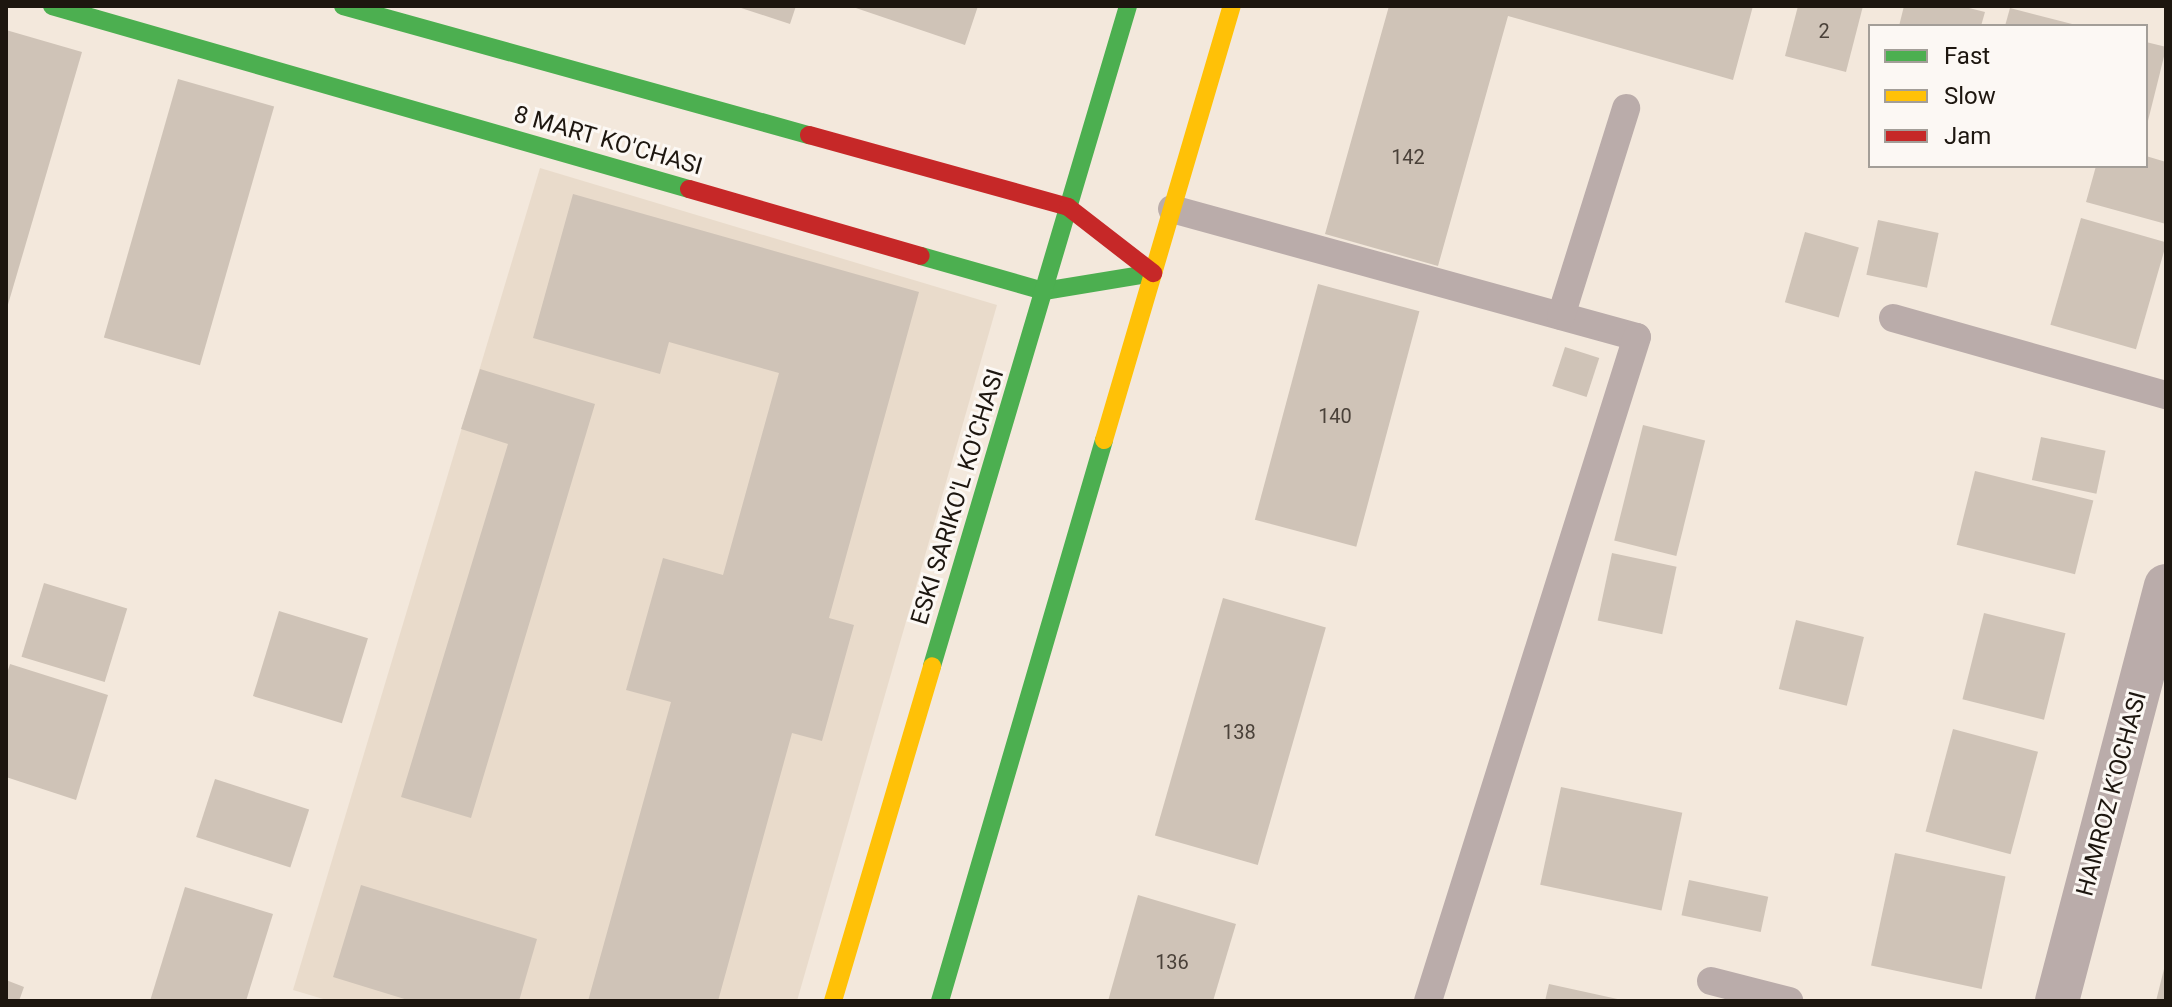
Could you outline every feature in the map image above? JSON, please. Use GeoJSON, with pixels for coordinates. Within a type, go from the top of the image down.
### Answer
{"type":"FeatureCollection","features":[{"type":"Feature","properties":{"kind":"main road","name":"8 MART KO'CHASI"},"geometry":{"type":"LineString","coordinates":[[52,6],[1044,291],[1153,273]]}},
{"type":"Feature","properties":{"kind":"main road"},"geometry":{"type":"LineString","coordinates":[[343,6],[1068,207],[1153,273]]}},
{"type":"Feature","properties":{"kind":"main road","name":"ESKI SARIKO'L KO'CHASI"},"geometry":{"type":"LineString","coordinates":[[833,1001],[1128,6]]}},
{"type":"Feature","properties":{"kind":"main road"},"geometry":{"type":"LineString","coordinates":[[940,1001],[1232,6]]}},
{"type":"Feature","properties":{"kind":"street","name":"HAMROZ K'OCHASI"},"geometry":{"type":"LineString","coordinates":[[2057,1001],[2166,586]]}},
{"type":"Feature","properties":{"kind":"lane"},"geometry":{"type":"LineString","coordinates":[[1561,316],[1626,108]]}},
{"type":"Feature","properties":{"kind":"lane"},"geometry":{"type":"LineString","coordinates":[[1172,209],[1637,337],[1428,1001]]}},
{"type":"Feature","properties":{"kind":"lane"},"geometry":{"type":"LineString","coordinates":[[1893,318],[2166,395]]}},
{"type":"Feature","properties":{"kind":"lane"},"geometry":{"type":"LineString","coordinates":[[1711,981],[1789,1001]]}},
{"type":"Feature","properties":{"kind":"shaded area"},"geometry":{"type":"Polygon","coordinates":[[[540,168],[997,305],[797,1001],[330,1001],[293,990],[540,168]]]}},
{"type":"Feature","properties":{"kind":"building"},"geometry":{"type":"Polygon","coordinates":[[[735,6],[796,6],[790,24],[735,6]]]}},
{"type":"Feature","properties":{"kind":"building"},"geometry":{"type":"Polygon","coordinates":[[[850,6],[978,6],[965,45],[850,6]]]}},
{"type":"Feature","properties":{"kind":"building"},"geometry":{"type":"Polygon","coordinates":[[[1389,6],[1753,6],[1733,80],[1508,16],[1438,266],[1325,234],[1389,6]]]}},
{"type":"Feature","properties":{"kind":"building"},"geometry":{"type":"Polygon","coordinates":[[[1798,6],[1863,6],[1846,72],[1785,56],[1798,6]]]}},
{"type":"Feature","properties":{"kind":"building"},"geometry":{"type":"Polygon","coordinates":[[[1904,6],[1961,6],[1985,12],[1982,24],[1900,24],[1904,6]]]}},
{"type":"Feature","properties":{"kind":"building"},"geometry":{"type":"Polygon","coordinates":[[[2010,8],[2072,24],[2006,24],[2010,8]]]}},
{"type":"Feature","properties":{"kind":"building"},"geometry":{"type":"Polygon","coordinates":[[[6,30],[82,52],[7,308],[6,308],[6,30]]]}},
{"type":"Feature","properties":{"kind":"building"},"geometry":{"type":"Polygon","coordinates":[[[2148,42],[2166,49],[2148,121],[2148,42]]]}},
{"type":"Feature","properties":{"kind":"building"},"geometry":{"type":"Polygon","coordinates":[[[178,79],[274,107],[200,365],[104,338],[178,79]]]}},
{"type":"Feature","properties":{"kind":"building"},"geometry":{"type":"Polygon","coordinates":[[[2148,157],[2166,162],[2166,224],[2086,202],[2095,168],[2148,168],[2148,157]]]}},
{"type":"Feature","properties":{"kind":"building"},"geometry":{"type":"Polygon","coordinates":[[[573,194],[919,292],[829,618],[854,625],[822,741],[792,733],[718,1001],[588,1001],[671,702],[626,690],[663,558],[723,575],[779,373],[669,342],[660,374],[533,338],[573,194]]]}},
{"type":"Feature","properties":{"kind":"building"},"geometry":{"type":"Polygon","coordinates":[[[2081,218],[2166,242],[2136,349],[2050,325],[2081,218]]]}},
{"type":"Feature","properties":{"kind":"building"},"geometry":{"type":"Polygon","coordinates":[[[1878,220],[1939,233],[1927,288],[1866,275],[1878,220]]]}},
{"type":"Feature","properties":{"kind":"building"},"geometry":{"type":"Polygon","coordinates":[[[1805,232],[1859,247],[1839,318],[1785,302],[1805,232]]]}},
{"type":"Feature","properties":{"kind":"building"},"geometry":{"type":"Polygon","coordinates":[[[1318,284],[1419,311],[1356,547],[1255,520],[1318,284]]]}},
{"type":"Feature","properties":{"kind":"building"},"geometry":{"type":"Polygon","coordinates":[[[1565,347],[1599,358],[1587,397],[1552,386],[1565,347]]]}},
{"type":"Feature","properties":{"kind":"building"},"geometry":{"type":"Polygon","coordinates":[[[480,369],[595,404],[471,818],[401,797],[508,444],[461,429],[480,369]]]}},
{"type":"Feature","properties":{"kind":"building"},"geometry":{"type":"Polygon","coordinates":[[[1643,425],[1705,440],[1676,556],[1614,540],[1643,425]]]}},
{"type":"Feature","properties":{"kind":"building"},"geometry":{"type":"Polygon","coordinates":[[[2041,437],[2106,451],[2096,494],[2032,480],[2041,437]]]}},
{"type":"Feature","properties":{"kind":"building"},"geometry":{"type":"Polygon","coordinates":[[[1975,471],[2093,501],[2075,574],[1957,545],[1975,471]]]}},
{"type":"Feature","properties":{"kind":"building"},"geometry":{"type":"Polygon","coordinates":[[[1612,553],[1677,567],[1662,634],[1598,620],[1612,553]]]}},
{"type":"Feature","properties":{"kind":"building"},"geometry":{"type":"Polygon","coordinates":[[[44,583],[127,608],[105,682],[21,657],[44,583]]]}},
{"type":"Feature","properties":{"kind":"building"},"geometry":{"type":"Polygon","coordinates":[[[1223,598],[1326,627],[1258,865],[1155,835],[1223,598]]]}},
{"type":"Feature","properties":{"kind":"building"},"geometry":{"type":"Polygon","coordinates":[[[279,611],[368,638],[342,723],[253,696],[279,611]]]}},
{"type":"Feature","properties":{"kind":"building"},"geometry":{"type":"Polygon","coordinates":[[[1984,613],[2066,633],[2044,720],[1962,699],[1984,613]]]}},
{"type":"Feature","properties":{"kind":"building"},"geometry":{"type":"Polygon","coordinates":[[[1796,620],[1864,637],[1847,706],[1779,689],[1796,620]]]}},
{"type":"Feature","properties":{"kind":"building"},"geometry":{"type":"Polygon","coordinates":[[[10,664],[108,695],[76,800],[6,777],[6,677],[10,664]]]}},
{"type":"Feature","properties":{"kind":"building"},"geometry":{"type":"Polygon","coordinates":[[[1953,729],[2038,752],[2011,854],[1926,831],[1953,729]]]}},
{"type":"Feature","properties":{"kind":"building"},"geometry":{"type":"Polygon","coordinates":[[[215,779],[309,810],[290,868],[196,837],[215,779]]]}},
{"type":"Feature","properties":{"kind":"building"},"geometry":{"type":"Polygon","coordinates":[[[1561,787],[1682,813],[1661,911],[1540,885],[1561,787]]]}},
{"type":"Feature","properties":{"kind":"building"},"geometry":{"type":"Polygon","coordinates":[[[1895,853],[2006,876],[1982,989],[1871,965],[1895,853]]]}},
{"type":"Feature","properties":{"kind":"building"},"geometry":{"type":"Polygon","coordinates":[[[1689,880],[1768,897],[1761,932],[1682,915],[1689,880]]]}},
{"type":"Feature","properties":{"kind":"building"},"geometry":{"type":"Polygon","coordinates":[[[361,885],[537,939],[519,1001],[411,1001],[333,977],[361,885]]]}},
{"type":"Feature","properties":{"kind":"building"},"geometry":{"type":"Polygon","coordinates":[[[185,887],[273,914],[246,1001],[150,1001],[185,887]]]}},
{"type":"Feature","properties":{"kind":"building"},"geometry":{"type":"Polygon","coordinates":[[[1138,895],[1236,924],[1213,1001],[1108,1001],[1138,895]]]}},
{"type":"Feature","properties":{"kind":"building"},"geometry":{"type":"Polygon","coordinates":[[[2165,965],[2166,1001],[2156,1001],[2165,965]]]}},
{"type":"Feature","properties":{"kind":"building"},"geometry":{"type":"Polygon","coordinates":[[[6,980],[24,987],[19,1001],[6,1001],[6,980]]]}},
{"type":"Feature","properties":{"kind":"building"},"geometry":{"type":"Polygon","coordinates":[[[1549,984],[1622,1000],[1622,1001],[1545,1001],[1549,984]]]}},
{"type":"Feature","properties":{"kind":"traffic: fast"},"geometry":{"type":"LineString","coordinates":[[52,6],[689,189]]}},
{"type":"Feature","properties":{"kind":"traffic: fast"},"geometry":{"type":"LineString","coordinates":[[343,6],[809,135]]}},
{"type":"Feature","properties":{"kind":"traffic: fast"},"geometry":{"type":"LineString","coordinates":[[932,666],[1128,6]]}},
{"type":"Feature","properties":{"kind":"traffic: fast"},"geometry":{"type":"LineString","coordinates":[[921,256],[1044,291],[1153,273]]}},
{"type":"Feature","properties":{"kind":"traffic: fast"},"geometry":{"type":"LineString","coordinates":[[940,1001],[1104,440]]}},
{"type":"Feature","properties":{"kind":"traffic: slow"},"geometry":{"type":"LineString","coordinates":[[1104,440],[1232,6]]}},
{"type":"Feature","properties":{"kind":"traffic: slow"},"geometry":{"type":"LineString","coordinates":[[833,1001],[932,666]]}},
{"type":"Feature","properties":{"kind":"traffic: jam"},"geometry":{"type":"LineString","coordinates":[[809,135],[1068,207],[1153,273]]}},
{"type":"Feature","properties":{"kind":"traffic: jam"},"geometry":{"type":"LineString","coordinates":[[689,189],[921,256]]}}]}
